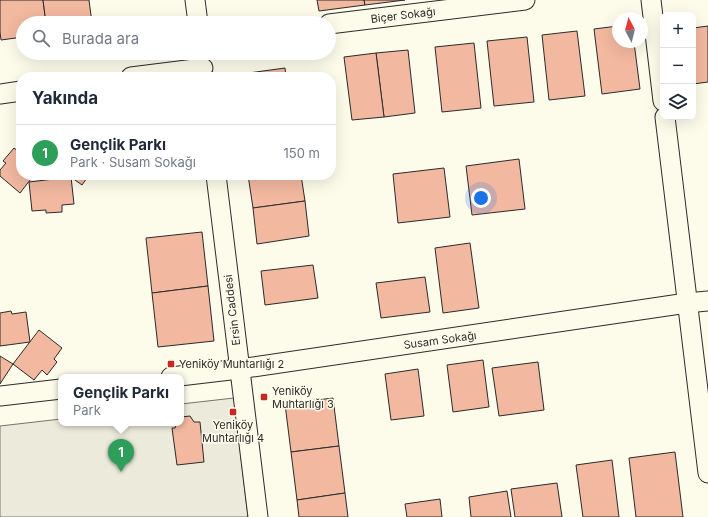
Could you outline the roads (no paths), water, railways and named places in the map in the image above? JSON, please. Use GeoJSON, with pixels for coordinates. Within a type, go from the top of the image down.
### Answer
{"type":"FeatureCollection","features":[{"type":"Feature","properties":{"kind":"street"},"geometry":{"type":"LineString","coordinates":[[195,0],[197,16]]}},
{"type":"Feature","properties":{"kind":"street","name":"Biçer Sokağı"},"geometry":{"type":"LineString","coordinates":[[336,23],[525,0]]}},
{"type":"Feature","properties":{"kind":"street"},"geometry":{"type":"LineString","coordinates":[[651,0],[661,84]]}},
{"type":"Feature","properties":{"kind":"street"},"geometry":{"type":"LineString","coordinates":[[164,72],[203,66]]}},
{"type":"Feature","properties":{"kind":"street"},"geometry":{"type":"LineString","coordinates":[[0,94],[16,92]]}},
{"type":"Feature","properties":{"kind":"street"},"geometry":{"type":"LineString","coordinates":[[665,120],[708,473]]}},
{"type":"Feature","properties":{"kind":"street","name":"Ersin Caddesi"},"geometry":{"type":"LineString","coordinates":[[217,180],[258,517]]}},
{"type":"Feature","properties":{"kind":"street","name":"Susam Sokağı"},"geometry":{"type":"LineString","coordinates":[[184,375],[240,369],[708,301]]}},
{"type":"Feature","properties":{"kind":"street"},"geometry":{"type":"LineString","coordinates":[[0,396],[58,389]]}},
{"type":"Feature","properties":{"kind":"place","name":"Yeniköy Muhtarlığı 2"},"geometry":{"type":"Point","coordinates":[171,364]}},
{"type":"Feature","properties":{"kind":"place","name":"Yeniköy Muhtarlığı 3"},"geometry":{"type":"Point","coordinates":[264,397]}},
{"type":"Feature","properties":{"kind":"place","name":"Yeniköy Muhtarlığı 4"},"geometry":{"type":"Point","coordinates":[233,412]}},
{"type":"Feature","properties":{"kind":"place","name":"Gençlik Parkı"},"geometry":{"type":"Point","coordinates":[121,472]}}]}
